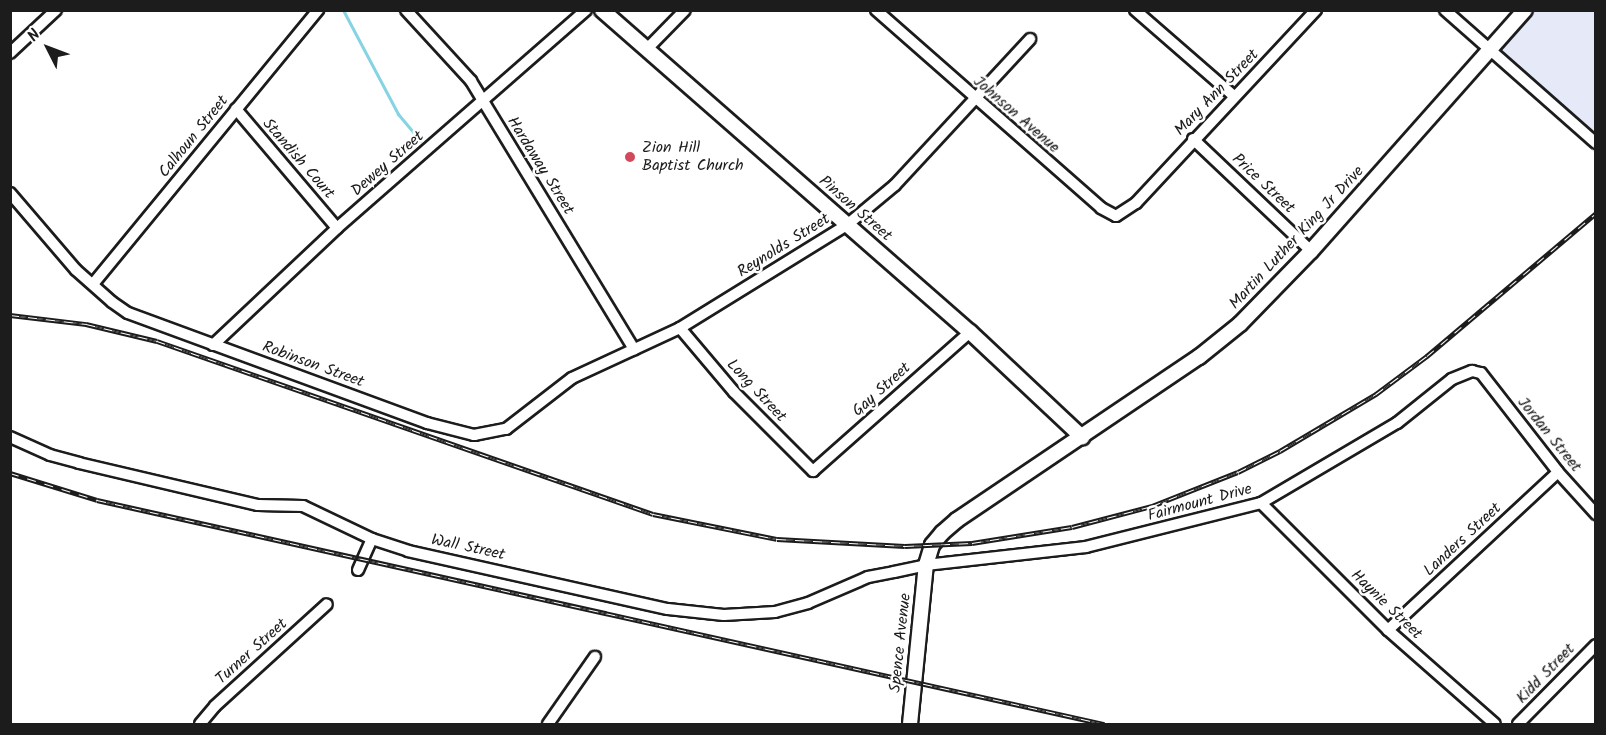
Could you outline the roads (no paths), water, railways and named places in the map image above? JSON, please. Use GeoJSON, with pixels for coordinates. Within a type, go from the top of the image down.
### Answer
{"type":"FeatureCollection","features":[{"type":"Feature","properties":{"kind":"street"},"geometry":{"type":"LineString","coordinates":[[10,53],[56,10]]}},
{"type":"Feature","properties":{"kind":"street","name":"Calhoun Street"},"geometry":{"type":"LineString","coordinates":[[93,284],[318,10]]}},
{"type":"Feature","properties":{"kind":"street","name":"Hardaway Street"},"geometry":{"type":"LineString","coordinates":[[406,10],[458,65],[634,349]]}},
{"type":"Feature","properties":{"kind":"street","name":"Dewey Street"},"geometry":{"type":"LineString","coordinates":[[213,345],[337,228],[586,10]]}},
{"type":"Feature","properties":{"kind":"street","name":"Pinson Street"},"geometry":{"type":"LineString","coordinates":[[602,10],[970,332],[1082,437]]}},
{"type":"Feature","properties":{"kind":"street"},"geometry":{"type":"LineString","coordinates":[[647,49],[685,10]]}},
{"type":"Feature","properties":{"kind":"street","name":"Johnson Avenue"},"geometry":{"type":"LineString","coordinates":[[876,10],[973,99],[1101,208],[1116,216],[1141,197]]}},
{"type":"Feature","properties":{"kind":"street"},"geometry":{"type":"LineString","coordinates":[[1135,10],[1234,96]]}},
{"type":"Feature","properties":{"kind":"street","name":"Mary Ann Street"},"geometry":{"type":"LineString","coordinates":[[1141,197],[1316,10]]}},
{"type":"Feature","properties":{"kind":"street"},"geometry":{"type":"LineString","coordinates":[[1445,10],[1596,143]]}},
{"type":"Feature","properties":{"kind":"street","name":"Martin Luther King Jr Drive"},"geometry":{"type":"LineString","coordinates":[[926,565],[932,545],[957,520],[1199,357],[1240,324],[1311,251],[1525,10]]}},
{"type":"Feature","properties":{"kind":"street","name":"Reynolds Street"},"geometry":{"type":"LineString","coordinates":[[634,349],[680,328],[847,225],[895,185],[1030,39]]}},
{"type":"Feature","properties":{"kind":"street","name":"Standish Court"},"geometry":{"type":"LineString","coordinates":[[236,109],[337,228]]}},
{"type":"Feature","properties":{"kind":"street","name":"Price Street"},"geometry":{"type":"LineString","coordinates":[[1193,139],[1311,251]]}},
{"type":"Feature","properties":{"kind":"street","name":"Robinson Street"},"geometry":{"type":"LineString","coordinates":[[10,193],[76,270],[128,313],[427,423],[474,435],[506,429],[572,378],[634,349]]}},
{"type":"Feature","properties":{"kind":"street","name":"Long Street"},"geometry":{"type":"LineString","coordinates":[[680,328],[734,392],[813,471]]}},
{"type":"Feature","properties":{"kind":"street","name":"Gay Street"},"geometry":{"type":"LineString","coordinates":[[813,471],[970,332]]}},
{"type":"Feature","properties":{"kind":"street","name":"Fairmount Drive"},"geometry":{"type":"LineString","coordinates":[[926,565],[1086,547],[1261,503],[1397,423],[1452,379],[1472,371],[1481,373]]}},
{"type":"Feature","properties":{"kind":"street","name":"Jordan Street"},"geometry":{"type":"LineString","coordinates":[[1481,373],[1558,472],[1596,514]]}},
{"type":"Feature","properties":{"kind":"street","name":"Wall Street"},"geometry":{"type":"LineString","coordinates":[[10,437],[50,455],[79,463],[258,505],[303,506],[372,539],[408,551],[668,609],[724,615],[786,609],[808,603],[868,577],[926,565]]}},
{"type":"Feature","properties":{"kind":"street","name":"Landers Street"},"geometry":{"type":"LineString","coordinates":[[1388,630],[1558,472]]}},
{"type":"Feature","properties":{"kind":"street","name":"Haynie Street"},"geometry":{"type":"LineString","coordinates":[[1261,503],[1388,630],[1495,724]]}},
{"type":"Feature","properties":{"kind":"street"},"geometry":{"type":"LineString","coordinates":[[358,570],[372,539]]}},
{"type":"Feature","properties":{"kind":"street","name":"Spence Avenue"},"geometry":{"type":"LineString","coordinates":[[910,724],[926,565]]}},
{"type":"Feature","properties":{"kind":"street","name":"Turner Street"},"geometry":{"type":"LineString","coordinates":[[200,724],[215,706],[327,604]]}},
{"type":"Feature","properties":{"kind":"street","name":"Kidd Street"},"geometry":{"type":"LineString","coordinates":[[1518,724],[1596,645]]}},
{"type":"Feature","properties":{"kind":"street"},"geometry":{"type":"LineString","coordinates":[[548,724],[595,657]]}},
{"type":"Feature","properties":{"kind":"waterway"},"geometry":{"type":"LineString","coordinates":[[343,10],[398,114],[421,141]]}},
{"type":"Feature","properties":{"kind":"railway"},"geometry":{"type":"LineString","coordinates":[[10,315],[86,324],[157,341],[653,514],[777,539],[905,546],[972,543],[1072,527],[1152,506],[1238,472],[1280,451],[1376,394],[1427,356],[1596,213]]}},
{"type":"Feature","properties":{"kind":"railway"},"geometry":{"type":"LineString","coordinates":[[10,473],[97,500],[1104,724]]}},
{"type":"Feature","properties":{"kind":"place","name":"Zion Hill Baptist Church"},"geometry":{"type":"Point","coordinates":[630,157]}}]}
